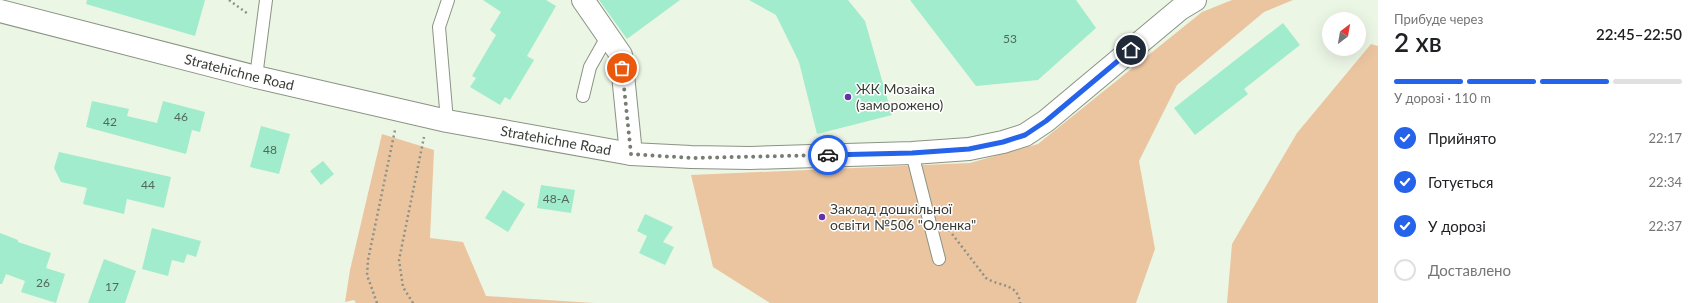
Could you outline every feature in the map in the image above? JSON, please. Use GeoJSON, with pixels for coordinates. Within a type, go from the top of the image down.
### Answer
{"type":"FeatureCollection","features":[{"type":"Feature","properties":{"kind":"street"},"geometry":{"type":"LineString","coordinates":[[583,0],[621,56],[631,154]]}},
{"type":"Feature","properties":{"kind":"street","name":"Stratehichne Road"},"geometry":{"type":"LineString","coordinates":[[0,10],[256,77],[438,119],[631,154],[691,158],[750,158],[912,153],[969,149],[1003,142],[1025,135],[1046,121],[1180,9],[1196,0]]}},
{"type":"Feature","properties":{"kind":"lane"},"geometry":{"type":"LineString","coordinates":[[256,77],[266,0]]}},
{"type":"Feature","properties":{"kind":"lane"},"geometry":{"type":"LineString","coordinates":[[438,119],[439,27],[448,0]]}},
{"type":"Feature","properties":{"kind":"lane"},"geometry":{"type":"LineString","coordinates":[[583,96],[590,67],[607,37]]}},
{"type":"Feature","properties":{"kind":"lane"},"geometry":{"type":"LineString","coordinates":[[912,153],[939,260]]}},
{"type":"Feature","properties":{"kind":"path"},"geometry":{"type":"LineString","coordinates":[[378,303],[367,275],[368,260],[399,110]]}},
{"type":"Feature","properties":{"kind":"path"},"geometry":{"type":"LineString","coordinates":[[413,303],[403,287],[399,260],[438,119]]}},
{"type":"Feature","properties":{"kind":"path"},"geometry":{"type":"LineString","coordinates":[[931,228],[947,228],[986,278],[1016,290],[1020,295],[1020,303]]}},
{"type":"Feature","properties":{"kind":"shaded area"},"geometry":{"type":"Polygon","coordinates":[[[1232,0],[1293,0],[1264,12],[1177,85],[1139,161],[1155,249],[1136,303],[770,303],[713,267],[691,175],[970,163],[1038,144],[1202,12],[1232,0]]]}},
{"type":"Feature","properties":{"kind":"shaded area"},"geometry":{"type":"Polygon","coordinates":[[[1371,44],[1378,46],[1378,303],[1227,303],[1232,244],[1297,133],[1361,56],[1366,56],[1366,50],[1371,44]]]}},
{"type":"Feature","properties":{"kind":"shaded area"},"geometry":{"type":"Polygon","coordinates":[[[382,134],[434,150],[430,238],[463,242],[486,296],[594,303],[356,303],[354,300],[345,302],[350,270],[382,134]]]}},
{"type":"Feature","properties":{"kind":"building"},"geometry":{"type":"Polygon","coordinates":[[[87,0],[205,0],[195,36],[86,4],[87,0]]]}},
{"type":"Feature","properties":{"kind":"building"},"geometry":{"type":"Polygon","coordinates":[[[483,0],[546,0],[556,6],[527,56],[534,60],[510,100],[505,97],[500,105],[470,87],[476,78],[472,76],[496,35],[490,30],[501,12],[483,0]]]}},
{"type":"Feature","properties":{"kind":"building"},"geometry":{"type":"Polygon","coordinates":[[[599,0],[680,0],[627,39],[599,0]]]}},
{"type":"Feature","properties":{"kind":"building"},"geometry":{"type":"Polygon","coordinates":[[[749,0],[848,0],[865,21],[892,115],[817,134],[799,62],[776,15],[749,0]]]}},
{"type":"Feature","properties":{"kind":"building"},"geometry":{"type":"Polygon","coordinates":[[[910,0],[1076,0],[1096,28],[1038,80],[976,86],[910,0]]]}},
{"type":"Feature","properties":{"kind":"building"},"geometry":{"type":"Polygon","coordinates":[[[1283,23],[1300,45],[1244,89],[1248,94],[1195,135],[1174,108],[1283,23]]]}},
{"type":"Feature","properties":{"kind":"building"},"geometry":{"type":"Polygon","coordinates":[[[92,101],[129,109],[127,116],[157,123],[163,101],[205,112],[200,132],[192,130],[186,154],[86,127],[92,101]]]}},
{"type":"Feature","properties":{"kind":"building"},"geometry":{"type":"Polygon","coordinates":[[[261,126],[290,134],[279,174],[250,167],[261,126]]]}},
{"type":"Feature","properties":{"kind":"building"},"geometry":{"type":"Polygon","coordinates":[[[59,152],[171,177],[164,208],[127,199],[124,214],[83,204],[87,188],[61,182],[54,168],[59,152]]]}},
{"type":"Feature","properties":{"kind":"building"},"geometry":{"type":"Polygon","coordinates":[[[323,161],[334,174],[321,185],[310,171],[323,161]]]}},
{"type":"Feature","properties":{"kind":"building"},"geometry":{"type":"Polygon","coordinates":[[[541,185],[575,190],[571,213],[537,208],[541,185]]]}},
{"type":"Feature","properties":{"kind":"building"},"geometry":{"type":"Polygon","coordinates":[[[503,190],[525,204],[508,232],[485,218],[503,190]]]}},
{"type":"Feature","properties":{"kind":"building"},"geometry":{"type":"Polygon","coordinates":[[[645,214],[673,227],[663,242],[674,247],[665,265],[639,253],[647,236],[637,231],[645,214]]]}},
{"type":"Feature","properties":{"kind":"building"},"geometry":{"type":"Polygon","coordinates":[[[152,228],[201,241],[196,257],[187,254],[184,263],[172,260],[168,276],[142,269],[152,228]]]}},
{"type":"Feature","properties":{"kind":"building"},"geometry":{"type":"Polygon","coordinates":[[[0,233],[18,240],[18,242],[51,253],[46,268],[65,274],[56,303],[21,292],[25,281],[6,274],[2,284],[0,284],[0,233]]]}},
{"type":"Feature","properties":{"kind":"building"},"geometry":{"type":"Polygon","coordinates":[[[104,259],[136,271],[125,303],[88,303],[104,259]]]}},
{"type":"Feature","properties":{"kind":"way so far"},"geometry":{"type":"LineString","coordinates":[[622,68],[631,154],[691,158],[750,158],[828,155]]}},
{"type":"Feature","properties":{"kind":"place","name":"ЖК Мозаіка (заморожено)"},"geometry":{"type":"Point","coordinates":[848,97]}},
{"type":"Feature","properties":{"kind":"place","name":"Заклад дошкільної освіти №506 \"Оленка\""},"geometry":{"type":"Point","coordinates":[822,217]}},
{"type":"Feature","properties":{"kind":"route"},"geometry":{"type":"LineString","coordinates":[[828,155],[912,153],[969,149],[1003,142],[1025,135],[1046,121],[1131,50]]}}]}
